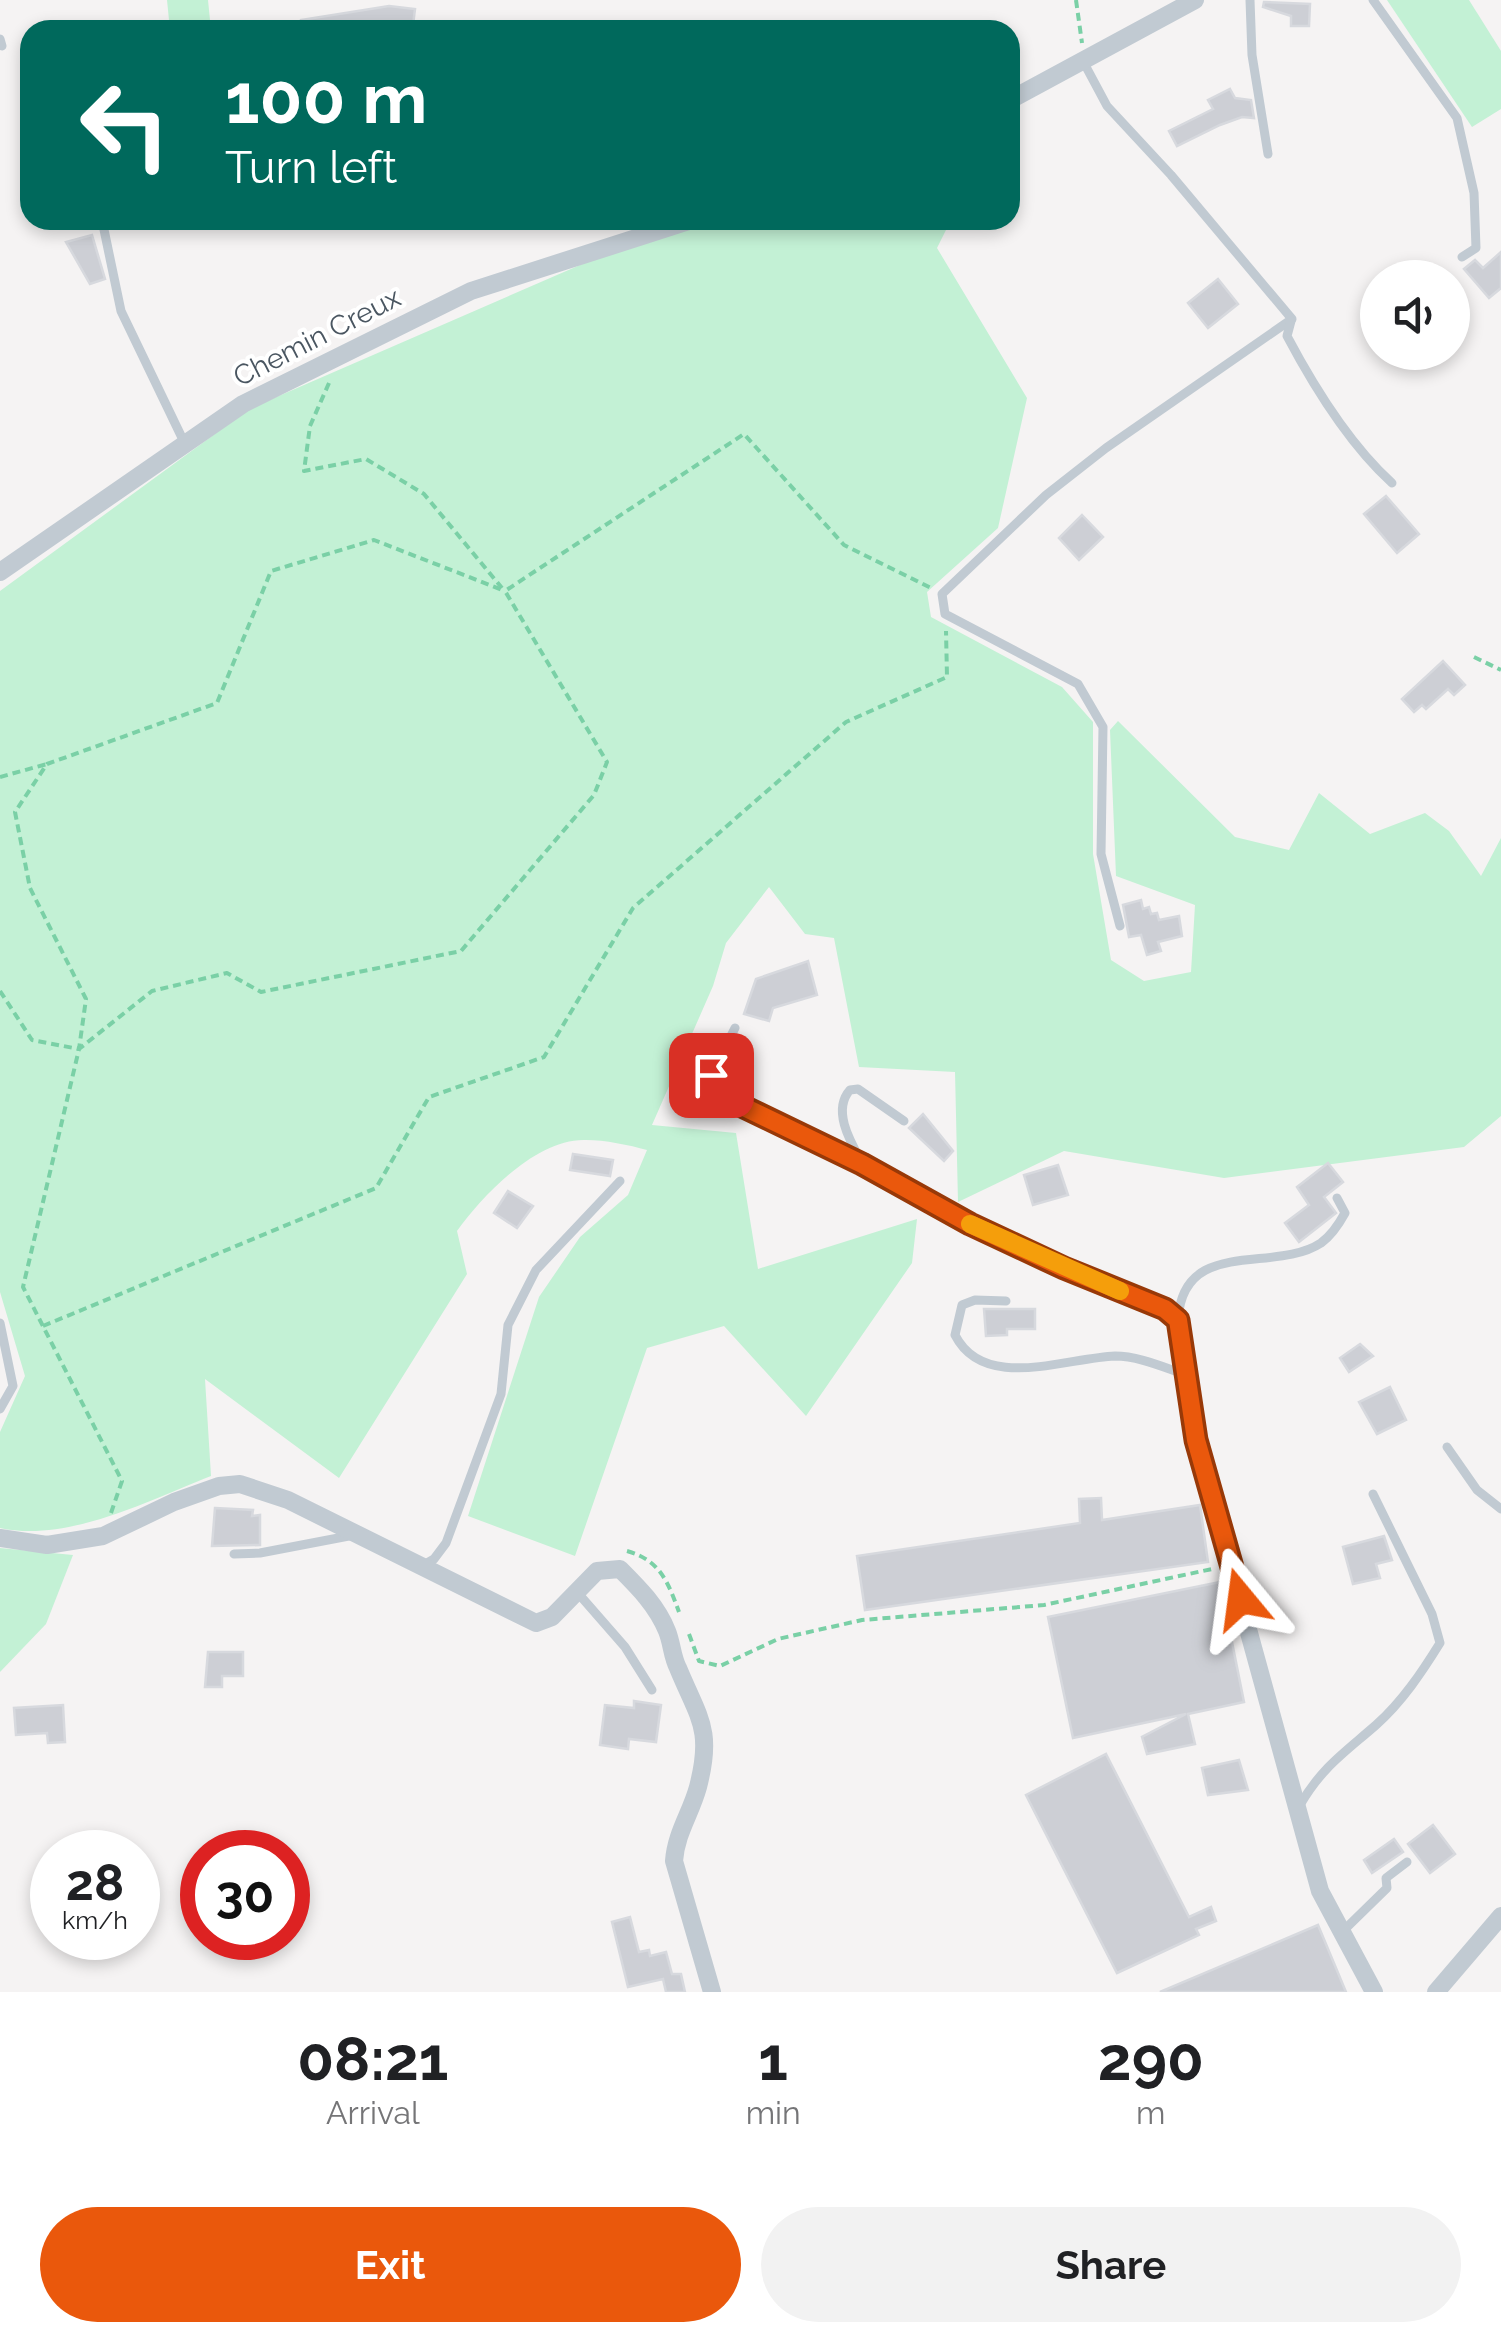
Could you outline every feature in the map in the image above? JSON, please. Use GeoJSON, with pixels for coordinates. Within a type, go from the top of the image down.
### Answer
{"type":"FeatureCollection","features":[{"type":"Feature","properties":{"kind":"street"},"geometry":{"type":"LineString","coordinates":[[1020,95],[1195,0]]}},
{"type":"Feature","properties":{"kind":"street","name":"Chemin Creux"},"geometry":{"type":"LineString","coordinates":[[0,572],[243,404],[471,291],[661,230]]}},
{"type":"Feature","properties":{"kind":"street"},"geometry":{"type":"LineString","coordinates":[[1178,1320],[1196,1440],[1320,1890],[1374,1992]]}},
{"type":"Feature","properties":{"kind":"street"},"geometry":{"type":"LineString","coordinates":[[0,1538],[47,1545],[103,1536],[174,1502],[219,1486],[240,1484],[277,1495],[536,1623],[552,1617],[597,1571],[620,1569],[648,1597],[668,1632],[676,1666],[700,1710],[706,1734],[697,1790],[675,1842],[674,1861],[712,1992]]}},
{"type":"Feature","properties":{"kind":"street"},"geometry":{"type":"LineString","coordinates":[[1436,1992],[1501,1916]]}},
{"type":"Feature","properties":{"kind":"lane"},"geometry":{"type":"LineString","coordinates":[[1250,0],[1252,54],[1268,154]]}},
{"type":"Feature","properties":{"kind":"lane"},"geometry":{"type":"LineString","coordinates":[[1373,0],[1457,118],[1474,193],[1476,248],[1462,258]]}},
{"type":"Feature","properties":{"kind":"lane"},"geometry":{"type":"LineString","coordinates":[[1084,62],[1106,106],[1171,175],[1292,319]]}},
{"type":"Feature","properties":{"kind":"lane"},"geometry":{"type":"LineString","coordinates":[[104,230],[121,311],[185,444]]}},
{"type":"Feature","properties":{"kind":"lane"},"geometry":{"type":"LineString","coordinates":[[1292,319],[1287,336],[1300,362],[1366,460],[1392,482]]}},
{"type":"Feature","properties":{"kind":"lane"},"geometry":{"type":"LineString","coordinates":[[1120,926],[1101,854],[1103,728],[1078,684],[945,614],[942,594],[1076,472],[1292,319]]}},
{"type":"Feature","properties":{"kind":"lane"},"geometry":{"type":"LineString","coordinates":[[735,1028],[711,1075],[717,1094],[862,1164],[970,1224],[1165,1309],[1178,1320]]}},
{"type":"Feature","properties":{"kind":"lane"},"geometry":{"type":"LineString","coordinates":[[862,1164],[848,1137],[842,1114],[844,1096],[858,1088],[904,1121]]}},
{"type":"Feature","properties":{"kind":"lane"},"geometry":{"type":"LineString","coordinates":[[422,1566],[434,1559],[446,1543],[501,1394],[507,1365],[508,1325],[536,1270],[620,1180]]}},
{"type":"Feature","properties":{"kind":"lane"},"geometry":{"type":"LineString","coordinates":[[1178,1320],[1179,1301],[1188,1282],[1208,1270],[1243,1258],[1301,1251],[1319,1244],[1346,1213],[1337,1198]]}},
{"type":"Feature","properties":{"kind":"lane"},"geometry":{"type":"LineString","coordinates":[[1006,1301],[976,1300],[962,1306],[955,1334],[963,1351],[977,1360],[1035,1367],[1118,1356],[1184,1374]]}},
{"type":"Feature","properties":{"kind":"lane"},"geometry":{"type":"LineString","coordinates":[[0,1323],[12,1386],[0,1409]]}},
{"type":"Feature","properties":{"kind":"lane"},"geometry":{"type":"LineString","coordinates":[[1447,1447],[1477,1490],[1501,1510]]}},
{"type":"Feature","properties":{"kind":"lane"},"geometry":{"type":"LineString","coordinates":[[1298,1808],[1317,1776],[1344,1748],[1376,1724],[1419,1677],[1440,1643],[1432,1614],[1374,1494]]}},
{"type":"Feature","properties":{"kind":"lane"},"geometry":{"type":"LineString","coordinates":[[234,1554],[260,1553],[357,1534]]}},
{"type":"Feature","properties":{"kind":"lane"},"geometry":{"type":"LineString","coordinates":[[576,1592],[625,1647],[652,1690]]}},
{"type":"Feature","properties":{"kind":"lane"},"geometry":{"type":"LineString","coordinates":[[1342,1932],[1387,1888],[1386,1878],[1407,1862]]}},
{"type":"Feature","properties":{"kind":"path"},"geometry":{"type":"LineString","coordinates":[[1076,0],[1084,62]]}},
{"type":"Feature","properties":{"kind":"path"},"geometry":{"type":"LineString","coordinates":[[0,991],[32,1040],[78,1049],[152,991],[227,973],[261,992],[461,951],[594,795],[606,762],[505,591],[424,494],[366,459],[304,471],[310,426],[342,355]]}},
{"type":"Feature","properties":{"kind":"path"},"geometry":{"type":"LineString","coordinates":[[505,591],[744,434],[844,545],[942,594]]}},
{"type":"Feature","properties":{"kind":"path"},"geometry":{"type":"LineString","coordinates":[[0,777],[217,703],[271,572],[374,540],[505,591]]}},
{"type":"Feature","properties":{"kind":"path"},"geometry":{"type":"LineString","coordinates":[[43,1326],[376,1188],[429,1097],[544,1057],[633,908],[846,722],[947,677],[945,614]]}},
{"type":"Feature","properties":{"kind":"path"},"geometry":{"type":"LineString","coordinates":[[1474,657],[1501,670]]}},
{"type":"Feature","properties":{"kind":"path"},"geometry":{"type":"LineString","coordinates":[[47,764],[15,812],[30,888],[86,999],[23,1287],[122,1481],[103,1536]]}},
{"type":"Feature","properties":{"kind":"path"},"geometry":{"type":"LineString","coordinates":[[609,1567],[608,1550],[629,1551],[650,1559],[666,1578],[699,1662],[720,1666],[778,1639],[862,1620],[1044,1605],[1231,1564]]}},
{"type":"Feature","properties":{"kind":"green space"},"geometry":{"type":"Polygon","coordinates":[[[167,0],[208,0],[210,20],[169,20],[167,0]]]}},
{"type":"Feature","properties":{"kind":"green space"},"geometry":{"type":"Polygon","coordinates":[[[1387,0],[1469,0],[1501,51],[1501,109],[1472,127],[1387,0]]]}},
{"type":"Feature","properties":{"kind":"green space"},"geometry":{"type":"Polygon","coordinates":[[[684,230],[946,230],[937,248],[1027,398],[998,528],[927,592],[931,617],[1062,687],[1093,722],[1093,854],[1111,960],[1144,981],[1191,972],[1195,905],[1116,876],[1110,730],[1118,721],[1235,837],[1289,850],[1319,793],[1370,834],[1425,813],[1449,831],[1481,876],[1501,838],[1501,1116],[1464,1147],[1224,1178],[1064,1151],[958,1202],[955,1072],[859,1067],[834,938],[805,934],[769,887],[726,943],[713,986],[652,1125],[736,1133],[758,1269],[917,1219],[912,1263],[806,1416],[724,1326],[647,1348],[575,1556],[468,1516],[539,1297],[580,1237],[628,1195],[647,1150],[601,1141],[567,1142],[549,1148],[513,1171],[457,1231],[467,1274],[339,1478],[205,1379],[211,1476],[108,1517],[80,1524],[53,1530],[0,1528],[0,1432],[25,1376],[0,1292],[0,591],[249,409],[610,252],[684,230]]]}},
{"type":"Feature","properties":{"kind":"green space"},"geometry":{"type":"Polygon","coordinates":[[[0,1548],[73,1555],[46,1624],[0,1672],[0,1548]]]}},
{"type":"Feature","properties":{"kind":"building"},"geometry":{"type":"Polygon","coordinates":[[[1264,2],[1310,4],[1309,26],[1291,26],[1291,16],[1263,7],[1264,2]]]}},
{"type":"Feature","properties":{"kind":"building"},"geometry":{"type":"Polygon","coordinates":[[[389,6],[415,9],[414,20],[301,20],[389,6]]]}},
{"type":"Feature","properties":{"kind":"building"},"geometry":{"type":"Polygon","coordinates":[[[1230,89],[1235,98],[1251,100],[1254,118],[1242,117],[1220,125],[1177,146],[1169,131],[1213,109],[1208,100],[1230,89]]]}},
{"type":"Feature","properties":{"kind":"building"},"geometry":{"type":"Polygon","coordinates":[[[92,235],[105,279],[90,284],[66,242],[92,235]]]}},
{"type":"Feature","properties":{"kind":"building"},"geometry":{"type":"Polygon","coordinates":[[[1501,252],[1501,288],[1489,298],[1470,276],[1470,264],[1475,260],[1483,268],[1501,252]]]}},
{"type":"Feature","properties":{"kind":"building"},"geometry":{"type":"Polygon","coordinates":[[[1218,279],[1238,304],[1208,328],[1188,303],[1218,279]]]}},
{"type":"Feature","properties":{"kind":"building"},"geometry":{"type":"Polygon","coordinates":[[[1386,496],[1419,534],[1397,553],[1364,514],[1386,496]]]}},
{"type":"Feature","properties":{"kind":"building"},"geometry":{"type":"Polygon","coordinates":[[[1082,515],[1103,537],[1079,560],[1059,538],[1082,515]]]}},
{"type":"Feature","properties":{"kind":"building"},"geometry":{"type":"Polygon","coordinates":[[[1443,661],[1465,685],[1454,695],[1448,689],[1426,709],[1422,705],[1414,712],[1402,699],[1443,661]]]}},
{"type":"Feature","properties":{"kind":"building"},"geometry":{"type":"Polygon","coordinates":[[[1141,900],[1143,909],[1149,907],[1159,920],[1179,916],[1182,936],[1158,942],[1161,951],[1147,955],[1141,935],[1129,937],[1123,905],[1141,900]]]}},
{"type":"Feature","properties":{"kind":"building"},"geometry":{"type":"Polygon","coordinates":[[[808,961],[817,995],[773,1008],[769,1021],[744,1014],[756,979],[808,961]]]}},
{"type":"Feature","properties":{"kind":"building"},"geometry":{"type":"Polygon","coordinates":[[[923,1114],[953,1151],[944,1161],[909,1128],[923,1114]]]}},
{"type":"Feature","properties":{"kind":"building"},"geometry":{"type":"Polygon","coordinates":[[[573,1154],[613,1160],[610,1176],[570,1170],[573,1154]]]}},
{"type":"Feature","properties":{"kind":"building"},"geometry":{"type":"Polygon","coordinates":[[[1328,1163],[1343,1182],[1324,1197],[1336,1213],[1299,1242],[1285,1223],[1309,1205],[1297,1187],[1328,1163]]]}},
{"type":"Feature","properties":{"kind":"building"},"geometry":{"type":"Polygon","coordinates":[[[1058,1165],[1068,1195],[1033,1205],[1024,1175],[1058,1165]]]}},
{"type":"Feature","properties":{"kind":"building"},"geometry":{"type":"Polygon","coordinates":[[[508,1191],[533,1206],[517,1228],[494,1213],[508,1191]]]}},
{"type":"Feature","properties":{"kind":"building"},"geometry":{"type":"Polygon","coordinates":[[[984,1309],[1035,1309],[1035,1329],[1007,1329],[1007,1335],[986,1336],[984,1309]]]}},
{"type":"Feature","properties":{"kind":"building"},"geometry":{"type":"Polygon","coordinates":[[[1360,1344],[1373,1356],[1349,1372],[1340,1358],[1360,1344]]]}},
{"type":"Feature","properties":{"kind":"building"},"geometry":{"type":"Polygon","coordinates":[[[1390,1387],[1406,1420],[1377,1434],[1359,1402],[1390,1387]]]}},
{"type":"Feature","properties":{"kind":"building"},"geometry":{"type":"Polygon","coordinates":[[[1101,1498],[1102,1520],[1200,1505],[1208,1562],[865,1610],[857,1556],[1080,1523],[1079,1499],[1101,1498]]]}},
{"type":"Feature","properties":{"kind":"building"},"geometry":{"type":"Polygon","coordinates":[[[215,1508],[253,1510],[252,1516],[260,1515],[260,1545],[212,1546],[215,1508]]]}},
{"type":"Feature","properties":{"kind":"building"},"geometry":{"type":"Polygon","coordinates":[[[1384,1536],[1392,1560],[1376,1564],[1380,1578],[1353,1584],[1343,1547],[1384,1536]]]}},
{"type":"Feature","properties":{"kind":"building"},"geometry":{"type":"Polygon","coordinates":[[[1220,1582],[1244,1702],[1188,1714],[1195,1744],[1147,1754],[1142,1737],[1186,1714],[1073,1738],[1048,1617],[1220,1582]]]}},
{"type":"Feature","properties":{"kind":"building"},"geometry":{"type":"Polygon","coordinates":[[[208,1652],[243,1652],[243,1676],[222,1676],[222,1687],[205,1687],[208,1652]]]}},
{"type":"Feature","properties":{"kind":"building"},"geometry":{"type":"Polygon","coordinates":[[[634,1701],[661,1705],[656,1742],[629,1739],[628,1749],[600,1745],[605,1705],[634,1708],[634,1701]]]}},
{"type":"Feature","properties":{"kind":"building"},"geometry":{"type":"Polygon","coordinates":[[[63,1705],[65,1742],[48,1743],[47,1733],[16,1735],[14,1708],[63,1705]]]}},
{"type":"Feature","properties":{"kind":"building"},"geometry":{"type":"Polygon","coordinates":[[[1106,1754],[1189,1917],[1211,1907],[1216,1921],[1196,1929],[1199,1935],[1117,1973],[1026,1795],[1106,1754]]]}},
{"type":"Feature","properties":{"kind":"building"},"geometry":{"type":"Polygon","coordinates":[[[1239,1760],[1248,1790],[1208,1795],[1202,1768],[1239,1760]]]}},
{"type":"Feature","properties":{"kind":"building"},"geometry":{"type":"Polygon","coordinates":[[[1433,1825],[1455,1854],[1430,1873],[1408,1844],[1433,1825]]]}},
{"type":"Feature","properties":{"kind":"building"},"geometry":{"type":"Polygon","coordinates":[[[1394,1839],[1403,1852],[1372,1873],[1364,1860],[1394,1839]]]}},
{"type":"Feature","properties":{"kind":"building"},"geometry":{"type":"Polygon","coordinates":[[[630,1917],[639,1952],[649,1950],[650,1956],[666,1952],[672,1974],[681,1974],[685,1992],[666,1992],[663,1979],[628,1987],[612,1922],[630,1917]]]}},
{"type":"Feature","properties":{"kind":"building"},"geometry":{"type":"Polygon","coordinates":[[[1318,1925],[1346,1992],[1160,1992],[1318,1925]]]}},
{"type":"Feature","properties":{"kind":"slow traffic"},"geometry":{"type":"LineString","coordinates":[[970,1224],[1120,1291]]}},
{"type":"Feature","properties":{"kind":"route"},"geometry":{"type":"LineString","coordinates":[[711,1075],[717,1094],[862,1164],[970,1224],[1165,1309],[1178,1320],[1196,1440],[1241,1599]]}}]}
